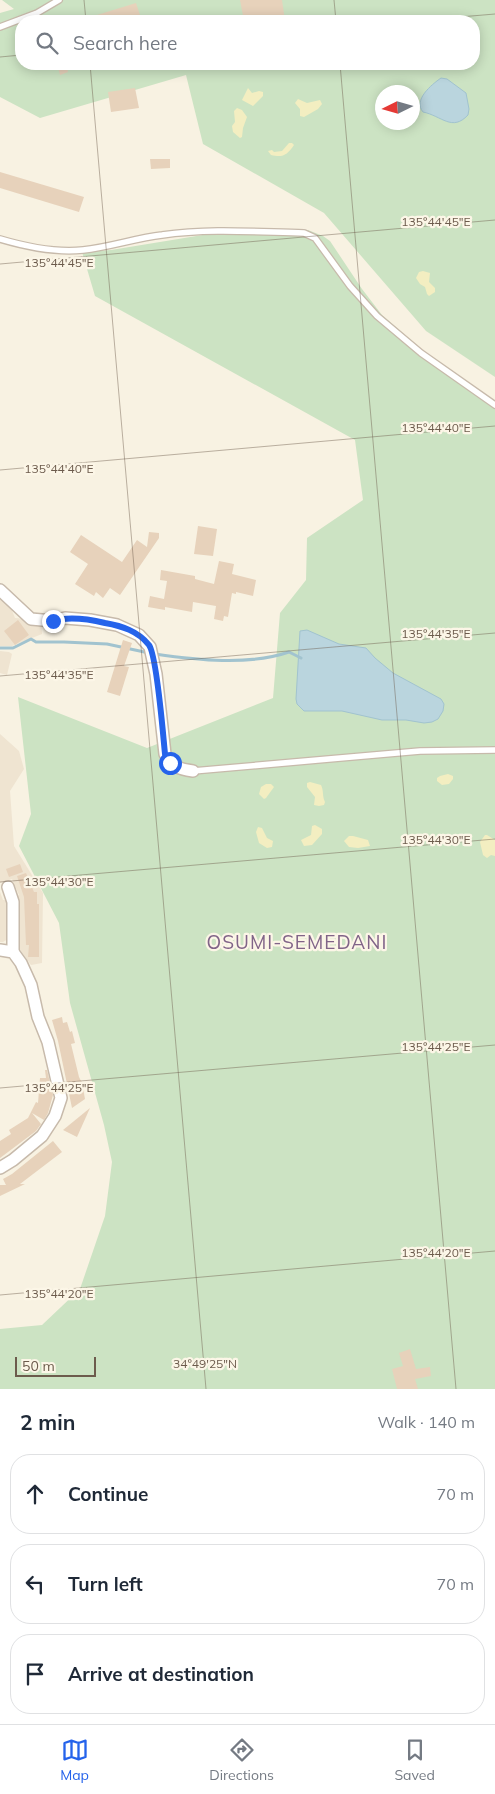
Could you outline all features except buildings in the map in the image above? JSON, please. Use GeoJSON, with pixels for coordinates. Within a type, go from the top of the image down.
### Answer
{"type":"FeatureCollection","features":[{"type":"Feature","properties":{"kind":"street"},"geometry":{"type":"LineString","coordinates":[[0,590],[32,618],[53,621],[65,618],[90,620],[117,625],[139,635],[150,647],[156,674],[165,754],[170,763],[178,769],[193,771]]}},
{"type":"Feature","properties":{"kind":"street"},"geometry":{"type":"LineString","coordinates":[[0,1168],[13,1160],[42,1136],[55,1116],[62,1098],[48,1042],[38,1017],[32,985],[13,952],[13,902],[8,887]]}},
{"type":"Feature","properties":{"kind":"street"},"geometry":{"type":"LineString","coordinates":[[0,950],[13,952]]}},
{"type":"Feature","properties":{"kind":"lane"},"geometry":{"type":"LineString","coordinates":[[32,15],[60,0]]}},
{"type":"Feature","properties":{"kind":"lane"},"geometry":{"type":"LineString","coordinates":[[0,27],[15,21]]}},
{"type":"Feature","properties":{"kind":"lane"},"geometry":{"type":"LineString","coordinates":[[0,239],[25,246],[61,250],[83,250],[163,234],[209,230],[304,233],[315,238],[350,286],[377,316],[421,353],[495,405]]}},
{"type":"Feature","properties":{"kind":"lane"},"geometry":{"type":"LineString","coordinates":[[193,771],[420,751],[495,750]]}},
{"type":"Feature","properties":{"kind":"shaded area"},"geometry":{"type":"Polygon","coordinates":[[[0,594],[9,603],[15,618],[41,620],[42,634],[12,646],[0,646],[0,594]]]}},
{"type":"Feature","properties":{"kind":"shaded area"},"geometry":{"type":"Polygon","coordinates":[[[0,651],[12,654],[7,675],[0,673],[0,651]]]}},
{"type":"Feature","properties":{"kind":"shaded area"},"geometry":{"type":"Polygon","coordinates":[[[0,734],[19,751],[24,769],[10,791],[14,846],[43,893],[42,963],[31,965],[18,947],[16,897],[19,895],[12,879],[0,883],[0,734]]]}},
{"type":"Feature","properties":{"kind":"shaded area"},"geometry":{"type":"Polygon","coordinates":[[[0,892],[3,900],[7,900],[8,939],[3,942],[0,942],[0,892]]]}},
{"type":"Feature","properties":{"kind":"green space"},"geometry":{"type":"Polygon","coordinates":[[[2,0],[495,0],[495,377],[426,331],[324,213],[203,144],[186,75],[40,118],[0,97],[0,13],[14,9],[2,0]]]}},
{"type":"Feature","properties":{"kind":"green space"},"geometry":{"type":"Polygon","coordinates":[[[308,230],[330,241],[382,315],[458,381],[495,402],[495,1389],[0,1389],[0,1329],[42,1325],[80,1289],[105,1216],[112,1162],[104,1125],[70,1003],[59,923],[19,846],[31,814],[18,697],[147,748],[273,698],[280,613],[306,580],[307,538],[363,500],[355,440],[95,296],[82,252],[111,250],[221,232],[251,234],[308,230]]]}},
{"type":"Feature","properties":{"kind":"sand"},"geometry":{"type":"Polygon","coordinates":[[[248,88],[252,93],[263,92],[263,96],[253,106],[242,100],[248,88]]]}},
{"type":"Feature","properties":{"kind":"sand"},"geometry":{"type":"Polygon","coordinates":[[[298,99],[307,103],[320,100],[322,104],[318,109],[304,117],[300,116],[300,109],[295,103],[298,99]]]}},
{"type":"Feature","properties":{"kind":"sand"},"geometry":{"type":"Polygon","coordinates":[[[237,108],[242,110],[247,117],[242,137],[240,138],[233,132],[232,126],[235,122],[234,111],[237,108]]]}},
{"type":"Feature","properties":{"kind":"sand"},"geometry":{"type":"Polygon","coordinates":[[[289,143],[294,145],[284,155],[271,155],[268,151],[282,151],[289,143]]]}},
{"type":"Feature","properties":{"kind":"sand"},"geometry":{"type":"Polygon","coordinates":[[[419,272],[430,273],[429,282],[435,288],[435,292],[429,296],[425,287],[416,278],[419,272]]]}},
{"type":"Feature","properties":{"kind":"sand"},"geometry":{"type":"Polygon","coordinates":[[[448,774],[453,776],[449,784],[442,785],[437,781],[437,778],[440,776],[448,774]]]}},
{"type":"Feature","properties":{"kind":"sand"},"geometry":{"type":"Polygon","coordinates":[[[307,783],[321,785],[324,805],[314,805],[315,797],[307,787],[307,783]]]}},
{"type":"Feature","properties":{"kind":"sand"},"geometry":{"type":"Polygon","coordinates":[[[271,784],[274,787],[264,799],[259,794],[261,787],[271,784]]]}},
{"type":"Feature","properties":{"kind":"sand"},"geometry":{"type":"Polygon","coordinates":[[[315,825],[322,829],[322,834],[312,845],[304,846],[301,840],[311,835],[312,826],[315,825]]]}},
{"type":"Feature","properties":{"kind":"sand"},"geometry":{"type":"Polygon","coordinates":[[[258,827],[262,828],[267,838],[273,841],[272,847],[267,848],[259,843],[256,832],[258,827]]]}},
{"type":"Feature","properties":{"kind":"sand"},"geometry":{"type":"Polygon","coordinates":[[[485,835],[495,840],[495,856],[491,855],[487,858],[483,855],[480,842],[485,835]]]}},
{"type":"Feature","properties":{"kind":"sand"},"geometry":{"type":"Polygon","coordinates":[[[349,836],[368,840],[370,846],[349,847],[344,841],[349,836]]]}},
{"type":"Feature","properties":{"kind":"water"},"geometry":{"type":"Polygon","coordinates":[[[441,78],[447,79],[466,93],[469,109],[468,115],[462,120],[452,123],[423,112],[420,103],[424,93],[441,78]]]}},
{"type":"Feature","properties":{"kind":"water"},"geometry":{"type":"Polygon","coordinates":[[[307,630],[339,644],[366,648],[393,673],[441,699],[444,704],[443,711],[438,719],[424,723],[406,720],[382,720],[342,711],[304,711],[297,704],[296,699],[300,631],[307,630]]]}},
{"type":"Feature","properties":{"kind":"waterway"},"geometry":{"type":"LineString","coordinates":[[0,648],[13,648],[31,639],[36,642],[107,644],[149,653]]}},
{"type":"Feature","properties":{"kind":"waterway"},"geometry":{"type":"LineString","coordinates":[[155,654],[205,660],[240,660],[257,659],[289,652],[301,658]]}},
{"type":"Feature","properties":{"kind":"district","name":"OSUMI-SEMEDANI"},"geometry":{"type":"Point","coordinates":[297,942]}},
{"type":"Feature","properties":{"kind":"route"},"geometry":{"type":"LineString","coordinates":[[53,621],[65,618],[117,625],[139,635],[150,647],[156,674],[165,754],[170,763]]}}]}
